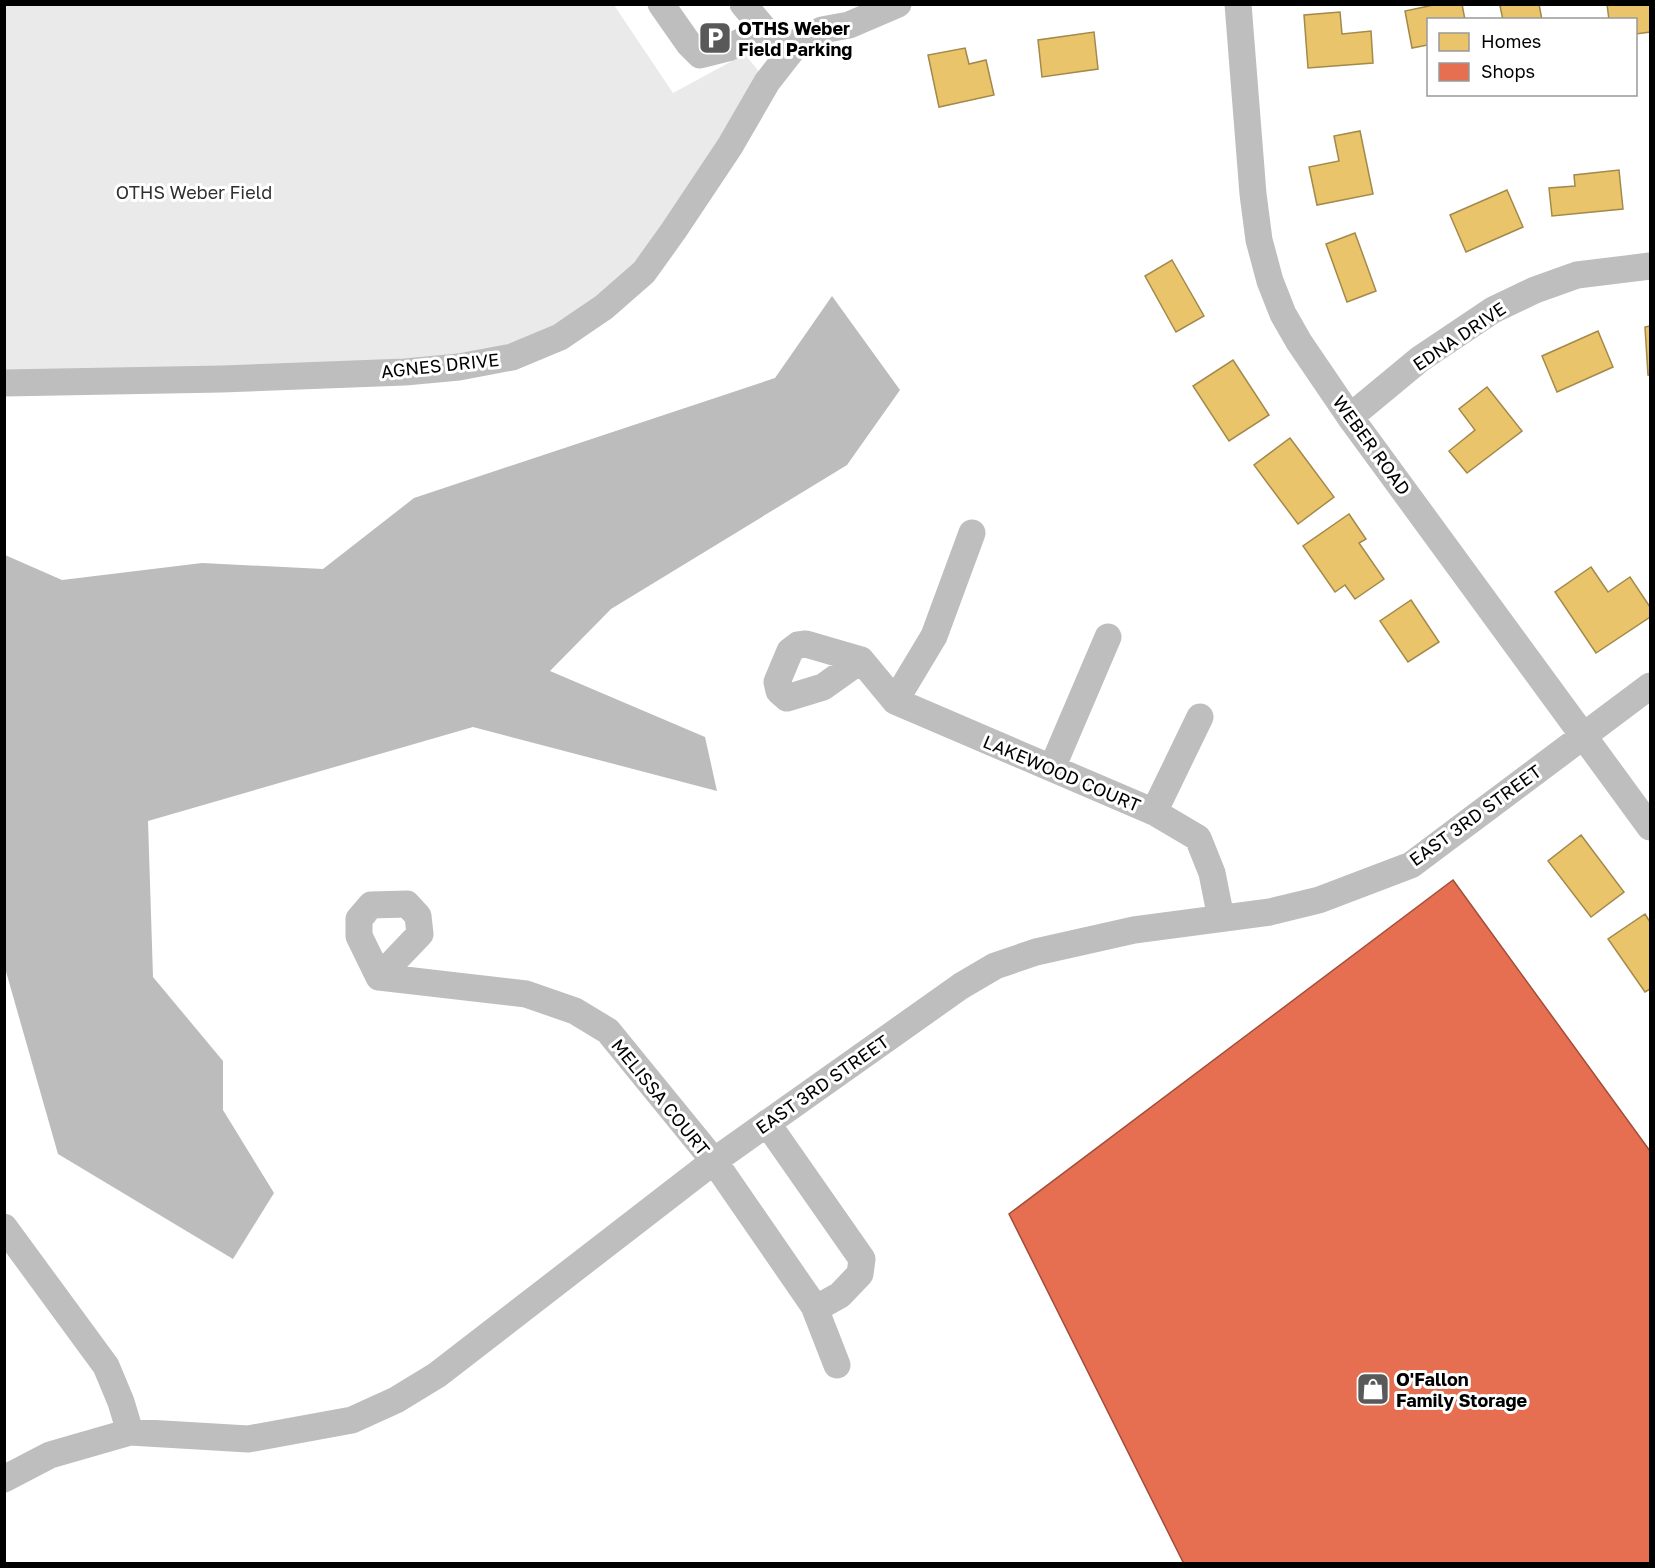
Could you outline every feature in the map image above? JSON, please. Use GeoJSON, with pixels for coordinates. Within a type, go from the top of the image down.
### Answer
{"type":"FeatureCollection","features":[{"type":"Feature","properties":{"kind":"street"},"geometry":{"type":"LineString","coordinates":[[661,4],[688,44],[700,54],[728,48],[765,30]]}},
{"type":"Feature","properties":{"kind":"street"},"geometry":{"type":"LineString","coordinates":[[743,4],[787,55]]}},
{"type":"Feature","properties":{"kind":"street","name":"AGNES DRIVE"},"geometry":{"type":"LineString","coordinates":[[4,383],[222,379],[405,372],[459,367],[512,357],[560,338],[604,307],[644,272],[730,146],[767,82],[799,41],[822,30],[849,25],[898,4]]}},
{"type":"Feature","properties":{"kind":"street","name":"WEBER ROAD"},"geometry":{"type":"LineString","coordinates":[[1238,4],[1253,194],[1261,250],[1270,281],[1284,314],[1299,342],[1350,417],[1650,827]]}},
{"type":"Feature","properties":{"kind":"street","name":"EDNA DRIVE"},"geometry":{"type":"LineString","coordinates":[[1350,417],[1420,359],[1493,310],[1535,290],[1577,275],[1650,266]]}},
{"type":"Feature","properties":{"kind":"street"},"geometry":{"type":"LineString","coordinates":[[895,701],[934,636],[972,533]]}},
{"type":"Feature","properties":{"kind":"street"},"geometry":{"type":"LineString","coordinates":[[1052,768],[1108,637]]}},
{"type":"Feature","properties":{"kind":"street","name":"LAKEWOOD COURT"},"geometry":{"type":"LineString","coordinates":[[861,660],[895,701],[1154,812],[1198,838],[1212,873],[1221,918]]}},
{"type":"Feature","properties":{"kind":"street","name":"EAST 3RD STREET"},"geometry":{"type":"LineString","coordinates":[[4,1479],[50,1455],[130,1432],[248,1439],[352,1420],[396,1400],[437,1375],[714,1161],[961,986],[995,966],[1036,952],[1134,930],[1270,912],[1319,900],[1411,865],[1650,686]]}},
{"type":"Feature","properties":{"kind":"street"},"geometry":{"type":"LineString","coordinates":[[1154,812],[1200,717]]}},
{"type":"Feature","properties":{"kind":"street","name":"MELISSA COURT"},"geometry":{"type":"LineString","coordinates":[[380,977],[526,994],[575,1011],[608,1031],[714,1161],[815,1309],[837,1365]]}},
{"type":"Feature","properties":{"kind":"street"},"geometry":{"type":"LineString","coordinates":[[767,1123],[862,1259],[860,1274],[840,1295],[815,1309]]}},
{"type":"Feature","properties":{"kind":"street"},"geometry":{"type":"LineString","coordinates":[[4,1227],[106,1366],[130,1432]]}},
{"type":"Feature","properties":{"kind":"green space","name":"OTHS Weber Field"},"geometry":{"type":"Polygon","coordinates":[[[5,5],[614,5],[673,93],[745,54],[767,82],[644,272],[512,357],[5,383],[5,5]]]}},
{"type":"Feature","properties":{"kind":"shaded area"},"geometry":{"type":"Polygon","coordinates":[[[832,296],[900,390],[847,465],[611,609],[550,671],[705,737],[717,791],[473,727],[148,821],[153,977],[223,1061],[223,1110],[274,1193],[233,1259],[58,1154],[5,968],[5,555],[62,580],[202,563],[323,569],[414,498],[775,378],[832,296]]]}},
{"type":"Feature","properties":{"kind":"building: Homes"},"geometry":{"type":"Polygon","coordinates":[[[1438,4],[1462,4],[1465,18],[1427,18],[1427,45],[1412,48],[1405,11],[1438,4]]]}},
{"type":"Feature","properties":{"kind":"building: Homes"},"geometry":{"type":"Polygon","coordinates":[[[1539,4],[1542,18],[1503,18],[1500,6],[1539,4]]]}},
{"type":"Feature","properties":{"kind":"building: Homes"},"geometry":{"type":"Polygon","coordinates":[[[1607,4],[1650,4],[1650,32],[1637,34],[1637,18],[1609,18],[1607,4]]]}},
{"type":"Feature","properties":{"kind":"building: Homes"},"geometry":{"type":"Polygon","coordinates":[[[1340,12],[1342,34],[1371,31],[1373,63],[1308,68],[1304,15],[1340,12]]]}},
{"type":"Feature","properties":{"kind":"building: Homes"},"geometry":{"type":"Polygon","coordinates":[[[1094,32],[1098,69],[1042,77],[1038,40],[1094,32]]]}},
{"type":"Feature","properties":{"kind":"building: Homes"},"geometry":{"type":"Polygon","coordinates":[[[965,48],[969,64],[986,60],[994,95],[939,107],[928,55],[965,48]]]}},
{"type":"Feature","properties":{"kind":"building: Homes"},"geometry":{"type":"Polygon","coordinates":[[[1360,131],[1373,194],[1317,205],[1309,167],[1339,161],[1334,136],[1360,131]]]}},
{"type":"Feature","properties":{"kind":"building: Homes"},"geometry":{"type":"Polygon","coordinates":[[[1619,170],[1623,209],[1552,216],[1549,188],[1575,186],[1574,175],[1619,170]]]}},
{"type":"Feature","properties":{"kind":"building: Homes"},"geometry":{"type":"Polygon","coordinates":[[[1507,190],[1523,227],[1466,252],[1450,215],[1507,190]]]}},
{"type":"Feature","properties":{"kind":"building: Homes"},"geometry":{"type":"Polygon","coordinates":[[[1355,233],[1376,291],[1347,302],[1326,244],[1355,233]]]}},
{"type":"Feature","properties":{"kind":"building: Homes"},"geometry":{"type":"Polygon","coordinates":[[[1172,260],[1204,316],[1176,332],[1145,276],[1172,260]]]}},
{"type":"Feature","properties":{"kind":"building: Homes"},"geometry":{"type":"Polygon","coordinates":[[[1650,326],[1650,375],[1648,375],[1645,327],[1650,326]]]}},
{"type":"Feature","properties":{"kind":"building: Homes"},"geometry":{"type":"Polygon","coordinates":[[[1598,331],[1613,367],[1557,392],[1542,356],[1598,331]]]}},
{"type":"Feature","properties":{"kind":"building: Homes"},"geometry":{"type":"Polygon","coordinates":[[[1233,360],[1269,415],[1229,441],[1193,386],[1233,360]]]}},
{"type":"Feature","properties":{"kind":"building: Homes"},"geometry":{"type":"Polygon","coordinates":[[[1487,387],[1522,431],[1467,473],[1449,451],[1475,430],[1459,409],[1487,387]]]}},
{"type":"Feature","properties":{"kind":"building: Homes"},"geometry":{"type":"Polygon","coordinates":[[[1290,438],[1334,497],[1298,524],[1254,465],[1290,438]]]}},
{"type":"Feature","properties":{"kind":"building: Homes"},"geometry":{"type":"Polygon","coordinates":[[[1349,514],[1366,539],[1359,543],[1384,579],[1355,599],[1345,585],[1335,592],[1303,546],[1349,514]]]}},
{"type":"Feature","properties":{"kind":"building: Homes"},"geometry":{"type":"Polygon","coordinates":[[[1591,567],[1608,592],[1630,577],[1650,607],[1650,617],[1596,653],[1555,592],[1591,567]]]}},
{"type":"Feature","properties":{"kind":"building: Homes"},"geometry":{"type":"Polygon","coordinates":[[[1411,600],[1439,642],[1408,662],[1380,621],[1411,600]]]}},
{"type":"Feature","properties":{"kind":"building: Homes"},"geometry":{"type":"Polygon","coordinates":[[[1581,835],[1624,892],[1591,917],[1548,861],[1581,835]]]}},
{"type":"Feature","properties":{"kind":"building: Homes"},"geometry":{"type":"Polygon","coordinates":[[[1645,914],[1650,922],[1650,989],[1645,992],[1608,939],[1645,914]]]}},
{"type":"Feature","properties":{"kind":"building: Shops","name":"O'Fallon Family Storage"},"geometry":{"type":"Polygon","coordinates":[[[1453,880],[1650,1151],[1650,1564],[1184,1564],[1009,1214],[1453,880]]]}},
{"type":"Feature","properties":{"kind":"place","name":"OTHS Weber Field Parking"},"geometry":{"type":"Point","coordinates":[715,38]}},
{"type":"Feature","properties":{"kind":"place","name":"O'Fallon Family Storage"},"geometry":{"type":"Point","coordinates":[1373,1389]}}]}
